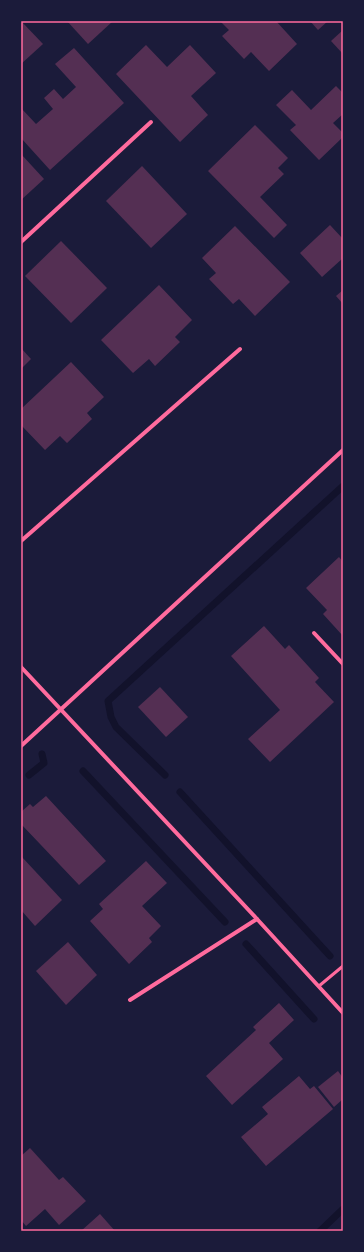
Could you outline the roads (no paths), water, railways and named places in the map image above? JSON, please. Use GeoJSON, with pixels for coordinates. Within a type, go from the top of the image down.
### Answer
{"type":"FeatureCollection","features":[{"type":"Feature","properties":{"kind":"street"},"geometry":{"type":"LineString","coordinates":[[21,242],[151,122]]}},
{"type":"Feature","properties":{"kind":"street"},"geometry":{"type":"LineString","coordinates":[[21,542],[240,349]]}},
{"type":"Feature","properties":{"kind":"street"},"geometry":{"type":"LineString","coordinates":[[21,746],[343,450]]}},
{"type":"Feature","properties":{"kind":"street"},"geometry":{"type":"LineString","coordinates":[[314,633],[343,664]]}},
{"type":"Feature","properties":{"kind":"street"},"geometry":{"type":"LineString","coordinates":[[21,667],[62,709],[343,1013]]}},
{"type":"Feature","properties":{"kind":"street"},"geometry":{"type":"LineString","coordinates":[[130,1000],[257,919]]}},
{"type":"Feature","properties":{"kind":"lane"},"geometry":{"type":"LineString","coordinates":[[319,986],[343,966]]}},
{"type":"Feature","properties":{"kind":"waterway"},"geometry":{"type":"LineString","coordinates":[[165,775],[116,727],[111,717],[108,701],[343,486]]}},
{"type":"Feature","properties":{"kind":"waterway"},"geometry":{"type":"LineString","coordinates":[[29,775],[44,763],[42,754]]}},
{"type":"Feature","properties":{"kind":"waterway"},"geometry":{"type":"LineString","coordinates":[[83,771],[225,922]]}},
{"type":"Feature","properties":{"kind":"waterway"},"geometry":{"type":"LineString","coordinates":[[180,792],[330,956]]}},
{"type":"Feature","properties":{"kind":"waterway"},"geometry":{"type":"LineString","coordinates":[[246,944],[314,1019]]}},
{"type":"Feature","properties":{"kind":"waterway"},"geometry":{"type":"LineString","coordinates":[[320,1231],[343,1209]]}}]}
